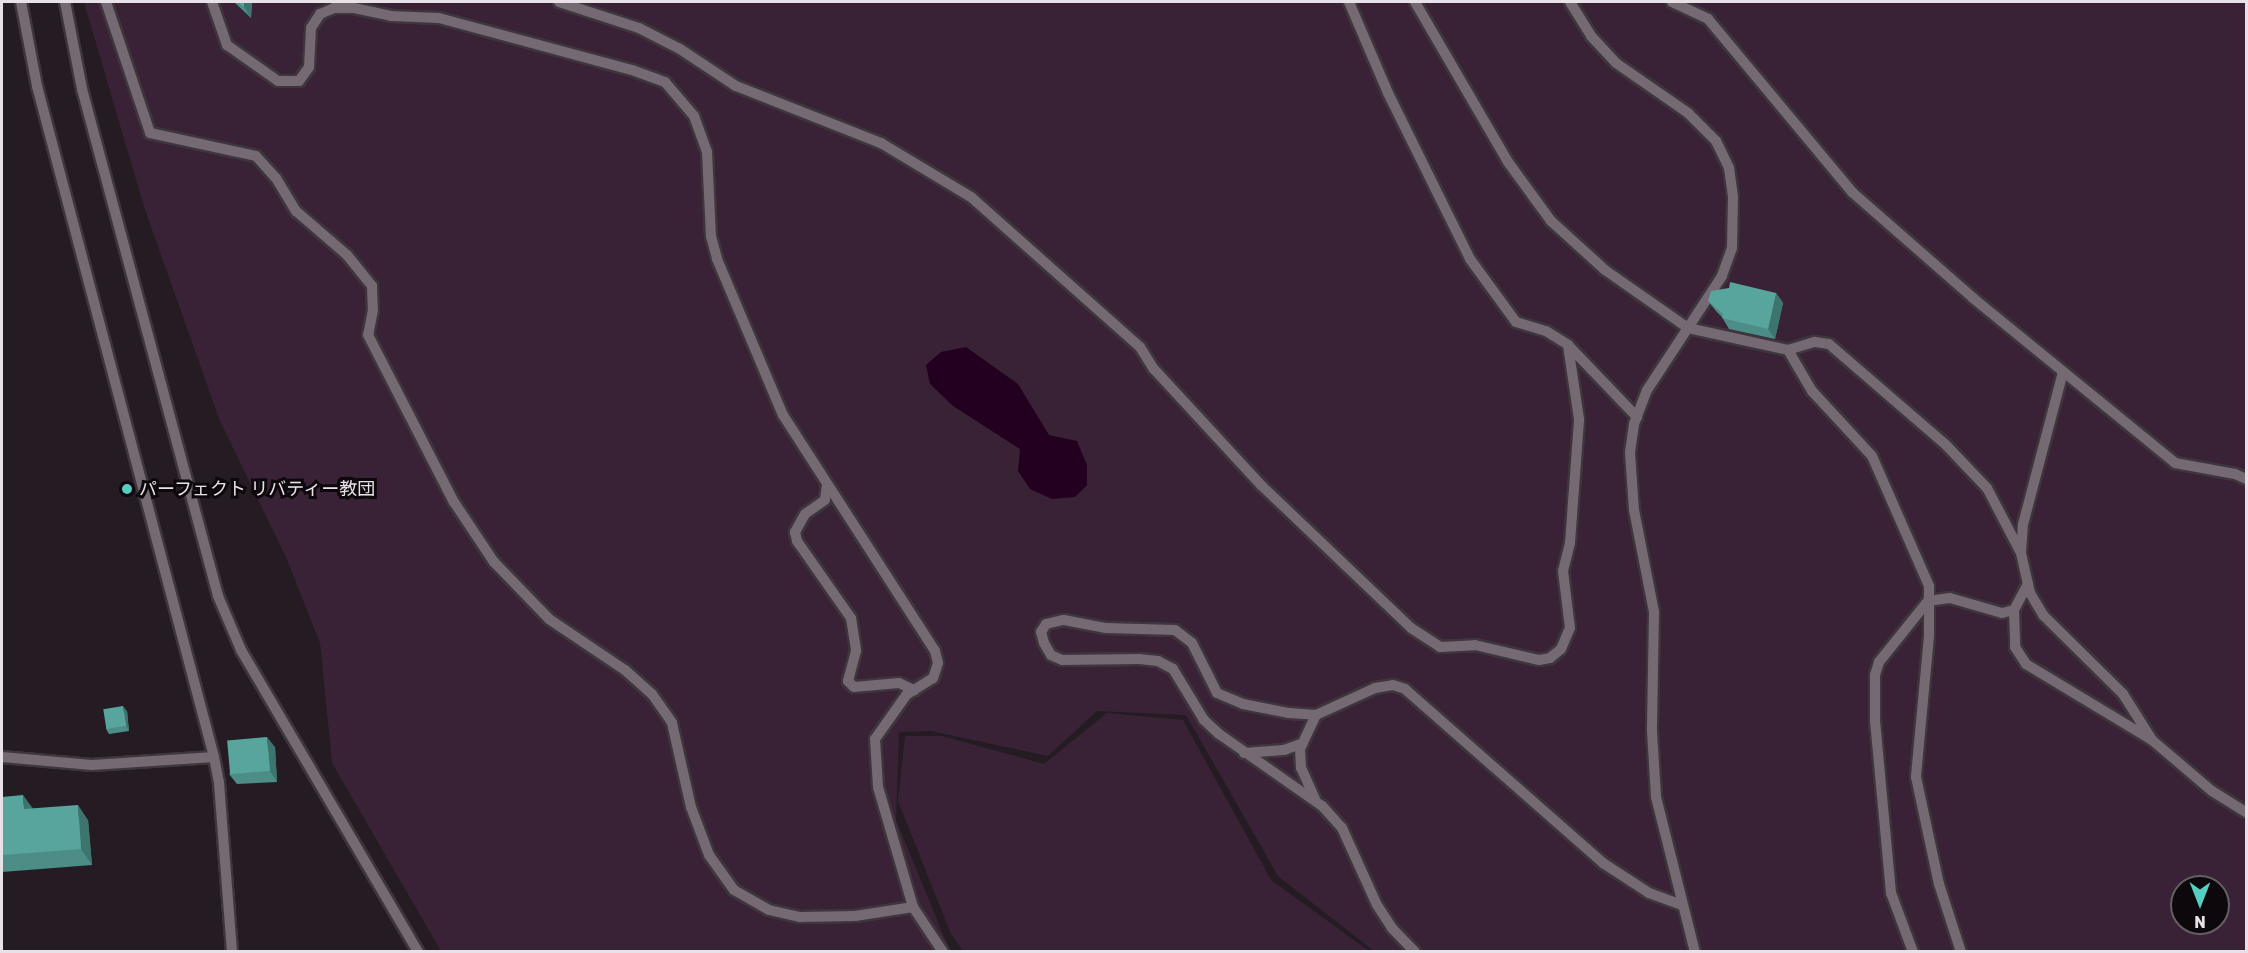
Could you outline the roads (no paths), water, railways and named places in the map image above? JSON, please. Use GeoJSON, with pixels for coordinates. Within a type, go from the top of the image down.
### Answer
{"type":"FeatureCollection","features":[{"type":"Feature","properties":{"kind":"lane"},"geometry":{"type":"LineString","coordinates":[[21,2],[37,86],[214,757],[219,783],[232,951]]}},
{"type":"Feature","properties":{"kind":"lane"},"geometry":{"type":"LineString","coordinates":[[65,2],[82,89],[218,596],[241,651],[418,951]]}},
{"type":"Feature","properties":{"kind":"lane"},"geometry":{"type":"LineString","coordinates":[[106,2],[150,133],[256,156],[276,178],[296,211],[347,255],[372,286],[373,310],[368,335],[454,502],[494,562],[549,619],[625,670],[652,694],[672,723],[691,807],[709,855],[734,890],[769,910],[800,916],[855,916],[912,907]]}},
{"type":"Feature","properties":{"kind":"lane"},"geometry":{"type":"LineString","coordinates":[[212,2],[227,45],[278,81],[299,81],[309,67],[311,28],[320,14],[334,8],[390,16],[439,18],[665,82],[694,116],[707,152],[711,236],[717,259],[783,415],[935,651],[938,663],[933,678],[914,690],[875,739],[878,787],[912,907],[943,951]]}},
{"type":"Feature","properties":{"kind":"lane"},"geometry":{"type":"LineString","coordinates":[[559,2],[639,28],[680,49],[736,86],[881,143],[972,197],[1140,347],[1154,369],[1262,485],[1411,628],[1440,647],[1475,645],[1539,660],[1550,658],[1561,649],[1570,628],[1563,571],[1570,543],[1579,419],[1568,345]]}},
{"type":"Feature","properties":{"kind":"lane"},"geometry":{"type":"LineString","coordinates":[[1349,2],[1388,93],[1470,259],[1516,322],[1546,331],[1568,345],[1637,417]]}},
{"type":"Feature","properties":{"kind":"lane"},"geometry":{"type":"LineString","coordinates":[[1415,2],[1508,162],[1551,221],[1605,270],[1688,328],[1788,350],[1815,342],[1829,345],[1937,437],[1987,488],[2021,553],[2028,584],[2043,615],[2123,694],[2152,740]]}},
{"type":"Feature","properties":{"kind":"lane"},"geometry":{"type":"LineString","coordinates":[[1570,2],[1591,36],[1616,63],[1688,113],[1716,141],[1729,168],[1733,197],[1732,248],[1722,276],[1647,390],[1637,417],[1630,453],[1634,510],[1654,612],[1652,731],[1656,797],[1695,951]]}},
{"type":"Feature","properties":{"kind":"lane"},"geometry":{"type":"LineString","coordinates":[[1672,2],[1708,19],[1852,192],[2063,372],[2175,463],[2235,474],[2247,479]]}},
{"type":"Feature","properties":{"kind":"lane"},"geometry":{"type":"LineString","coordinates":[[1788,350],[1812,391],[1872,456],[1929,586],[1929,636],[1916,777],[1939,884],[1961,951]]}},
{"type":"Feature","properties":{"kind":"lane"},"geometry":{"type":"LineString","coordinates":[[2021,553],[2023,524],[2063,372]]}},
{"type":"Feature","properties":{"kind":"lane"},"geometry":{"type":"LineString","coordinates":[[827,485],[825,500],[805,514],[795,532],[797,541],[851,618],[856,651],[848,681],[854,687],[899,682],[914,690]]}},
{"type":"Feature","properties":{"kind":"lane"},"geometry":{"type":"LineString","coordinates":[[2028,584],[2014,610],[2015,647],[2026,664],[2152,740],[2212,791],[2247,812]]}},
{"type":"Feature","properties":{"kind":"lane"},"geometry":{"type":"LineString","coordinates":[[1913,951],[1891,893],[1873,689],[1879,662],[1928,601],[1950,598],[2002,613],[2014,610]]}},
{"type":"Feature","properties":{"kind":"lane"},"geometry":{"type":"LineString","coordinates":[[1415,951],[1392,928],[1377,905],[1342,828],[1318,804],[1244,753],[1204,720],[1173,669],[1158,661],[1139,659],[1062,660],[1051,655],[1044,643],[1041,632],[1046,624],[1064,620],[1107,628],[1175,630],[1192,643],[1217,693],[1243,704],[1316,715],[1375,688],[1393,685],[1405,689],[1603,863],[1649,893],[1682,905]]}},
{"type":"Feature","properties":{"kind":"lane"},"geometry":{"type":"LineString","coordinates":[[1316,715],[1304,743],[1301,768],[1318,804]]}},
{"type":"Feature","properties":{"kind":"lane"},"geometry":{"type":"LineString","coordinates":[[1244,753],[1284,750],[1304,743]]}},
{"type":"Feature","properties":{"kind":"lane"},"geometry":{"type":"LineString","coordinates":[[2,757],[92,765],[214,757]]}},
{"type":"Feature","properties":{"kind":"place","name":"パーフェクト リバティー教団"},"geometry":{"type":"Point","coordinates":[127,489]}}]}
